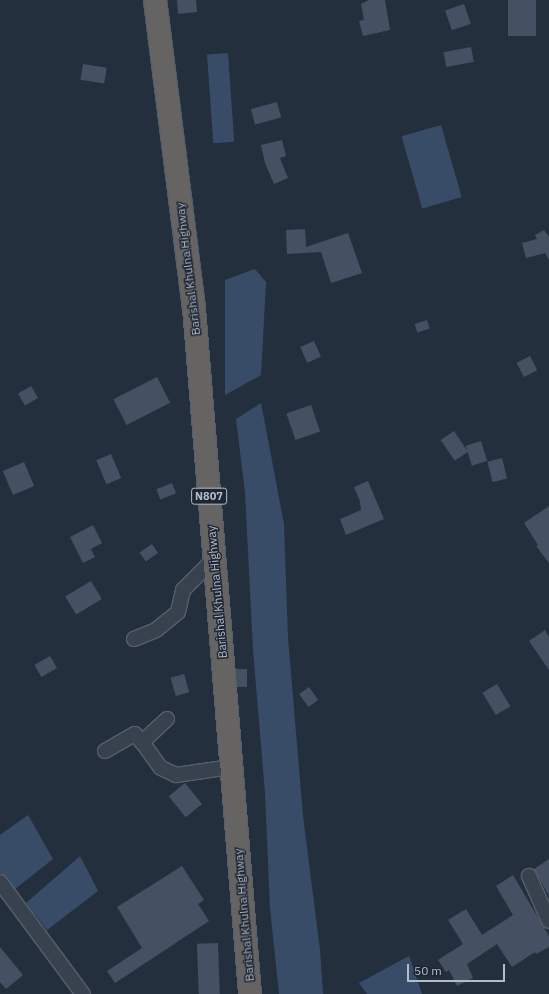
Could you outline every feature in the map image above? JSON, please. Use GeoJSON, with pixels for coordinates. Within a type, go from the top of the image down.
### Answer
{"type":"FeatureCollection","features":[{"type":"Feature","properties":{"kind":"highway","name":"Barishal Khulna Highway"},"geometry":{"type":"LineString","coordinates":[[155,0],[194,308],[250,994]]}},
{"type":"Feature","properties":{"kind":"street"},"geometry":{"type":"LineString","coordinates":[[134,640],[156,630],[178,612],[183,590],[214,559]]}},
{"type":"Feature","properties":{"kind":"street"},"geometry":{"type":"LineString","coordinates":[[142,742],[167,719]]}},
{"type":"Feature","properties":{"kind":"street"},"geometry":{"type":"LineString","coordinates":[[104,751],[136,734],[161,768],[176,775],[232,767]]}},
{"type":"Feature","properties":{"kind":"street"},"geometry":{"type":"LineString","coordinates":[[529,876],[549,921]]}},
{"type":"Feature","properties":{"kind":"street"},"geometry":{"type":"LineString","coordinates":[[0,882],[84,994]]}},
{"type":"Feature","properties":{"kind":"water"},"geometry":{"type":"Polygon","coordinates":[[[228,53],[234,142],[213,143],[207,54],[228,53]]]}},
{"type":"Feature","properties":{"kind":"water"},"geometry":{"type":"Polygon","coordinates":[[[441,125],[462,197],[422,208],[402,136],[441,125]]]}},
{"type":"Feature","properties":{"kind":"water"},"geometry":{"type":"Polygon","coordinates":[[[255,269],[266,282],[261,375],[225,395],[225,280],[255,269]]]}},
{"type":"Feature","properties":{"kind":"water"},"geometry":{"type":"Polygon","coordinates":[[[261,403],[284,524],[288,638],[303,816],[320,950],[323,994],[279,994],[270,908],[265,793],[253,650],[245,492],[236,419],[261,403]]]}},
{"type":"Feature","properties":{"kind":"water"},"geometry":{"type":"Polygon","coordinates":[[[28,815],[53,859],[15,889],[0,872],[0,835],[28,815]]]}},
{"type":"Feature","properties":{"kind":"water"},"geometry":{"type":"Polygon","coordinates":[[[80,856],[98,891],[47,930],[26,903],[80,856]]]}},
{"type":"Feature","properties":{"kind":"water"},"geometry":{"type":"Polygon","coordinates":[[[409,956],[422,994],[367,994],[359,983],[409,956]]]}},
{"type":"Feature","properties":{"kind":"building"},"geometry":{"type":"Polygon","coordinates":[[[177,0],[196,0],[197,12],[178,14],[177,0]]]}},
{"type":"Feature","properties":{"kind":"building"},"geometry":{"type":"Polygon","coordinates":[[[369,0],[385,0],[390,30],[363,36],[359,21],[364,20],[361,4],[369,0]]]}},
{"type":"Feature","properties":{"kind":"building"},"geometry":{"type":"Polygon","coordinates":[[[508,0],[536,0],[536,36],[508,36],[508,0]]]}},
{"type":"Feature","properties":{"kind":"building"},"geometry":{"type":"Polygon","coordinates":[[[464,4],[471,24],[452,30],[445,11],[464,4]]]}},
{"type":"Feature","properties":{"kind":"building"},"geometry":{"type":"Polygon","coordinates":[[[471,47],[474,62],[446,67],[444,52],[471,47]]]}},
{"type":"Feature","properties":{"kind":"building"},"geometry":{"type":"Polygon","coordinates":[[[83,64],[107,68],[104,84],[80,80],[83,64]]]}},
{"type":"Feature","properties":{"kind":"building"},"geometry":{"type":"Polygon","coordinates":[[[277,102],[281,117],[255,124],[251,109],[277,102]]]}},
{"type":"Feature","properties":{"kind":"building"},"geometry":{"type":"Polygon","coordinates":[[[282,140],[286,156],[280,158],[288,178],[274,184],[265,163],[261,145],[282,140]]]}},
{"type":"Feature","properties":{"kind":"building"},"geometry":{"type":"Polygon","coordinates":[[[305,229],[306,247],[348,233],[362,273],[331,283],[321,252],[287,254],[286,230],[305,229]]]}},
{"type":"Feature","properties":{"kind":"building"},"geometry":{"type":"Polygon","coordinates":[[[544,230],[549,237],[549,260],[545,253],[526,258],[522,243],[537,239],[535,235],[544,230]]]}},
{"type":"Feature","properties":{"kind":"building"},"geometry":{"type":"Polygon","coordinates":[[[427,320],[430,329],[417,333],[415,324],[427,320]]]}},
{"type":"Feature","properties":{"kind":"building"},"geometry":{"type":"Polygon","coordinates":[[[314,341],[321,357],[307,363],[300,347],[314,341]]]}},
{"type":"Feature","properties":{"kind":"building"},"geometry":{"type":"Polygon","coordinates":[[[530,356],[537,370],[524,377],[517,363],[530,356]]]}},
{"type":"Feature","properties":{"kind":"building"},"geometry":{"type":"Polygon","coordinates":[[[157,377],[170,403],[127,425],[113,399],[157,377]]]}},
{"type":"Feature","properties":{"kind":"building"},"geometry":{"type":"Polygon","coordinates":[[[31,386],[38,398],[25,406],[18,394],[31,386]]]}},
{"type":"Feature","properties":{"kind":"building"},"geometry":{"type":"Polygon","coordinates":[[[311,405],[320,431],[296,440],[286,413],[311,405]]]}},
{"type":"Feature","properties":{"kind":"building"},"geometry":{"type":"Polygon","coordinates":[[[454,431],[468,452],[455,461],[441,440],[454,431]]]}},
{"type":"Feature","properties":{"kind":"building"},"geometry":{"type":"Polygon","coordinates":[[[481,441],[487,461],[472,466],[466,446],[481,441]]]}},
{"type":"Feature","properties":{"kind":"building"},"geometry":{"type":"Polygon","coordinates":[[[111,454],[121,478],[106,484],[96,460],[111,454]]]}},
{"type":"Feature","properties":{"kind":"building"},"geometry":{"type":"Polygon","coordinates":[[[502,458],[507,478],[493,482],[487,462],[502,458]]]}},
{"type":"Feature","properties":{"kind":"building"},"geometry":{"type":"Polygon","coordinates":[[[24,462],[34,486],[13,495],[3,471],[24,462]]]}},
{"type":"Feature","properties":{"kind":"building"},"geometry":{"type":"Polygon","coordinates":[[[368,481],[384,519],[346,535],[340,519],[361,510],[360,501],[354,487],[368,481]]]}},
{"type":"Feature","properties":{"kind":"building"},"geometry":{"type":"Polygon","coordinates":[[[172,483],[176,493],[160,500],[156,489],[172,483]]]}},
{"type":"Feature","properties":{"kind":"building"},"geometry":{"type":"Polygon","coordinates":[[[549,506],[549,563],[536,546],[538,545],[524,523],[549,506]]]}},
{"type":"Feature","properties":{"kind":"building"},"geometry":{"type":"Polygon","coordinates":[[[93,525],[102,543],[91,549],[95,557],[83,563],[70,537],[93,525]]]}},
{"type":"Feature","properties":{"kind":"building"},"geometry":{"type":"Polygon","coordinates":[[[152,544],[158,553],[146,562],[140,552],[152,544]]]}},
{"type":"Feature","properties":{"kind":"building"},"geometry":{"type":"Polygon","coordinates":[[[91,581],[102,599],[76,614],[65,596],[91,581]]]}},
{"type":"Feature","properties":{"kind":"building"},"geometry":{"type":"Polygon","coordinates":[[[545,630],[549,637],[549,670],[529,641],[545,630]]]}},
{"type":"Feature","properties":{"kind":"building"},"geometry":{"type":"Polygon","coordinates":[[[50,656],[57,668],[41,677],[34,665],[50,656]]]}},
{"type":"Feature","properties":{"kind":"building"},"geometry":{"type":"Polygon","coordinates":[[[236,669],[247,669],[247,687],[236,687],[236,669]]]}},
{"type":"Feature","properties":{"kind":"building"},"geometry":{"type":"Polygon","coordinates":[[[184,674],[189,692],[176,696],[171,678],[184,674]]]}},
{"type":"Feature","properties":{"kind":"building"},"geometry":{"type":"Polygon","coordinates":[[[497,684],[510,706],[496,715],[482,693],[497,684]]]}},
{"type":"Feature","properties":{"kind":"building"},"geometry":{"type":"Polygon","coordinates":[[[309,687],[318,700],[308,707],[299,694],[309,687]]]}},
{"type":"Feature","properties":{"kind":"building"},"geometry":{"type":"Polygon","coordinates":[[[185,783],[202,804],[186,817],[169,796],[185,783]]]}},
{"type":"Feature","properties":{"kind":"building"},"geometry":{"type":"Polygon","coordinates":[[[549,859],[549,896],[534,869],[549,859]]]}},
{"type":"Feature","properties":{"kind":"building"},"geometry":{"type":"Polygon","coordinates":[[[182,866],[204,900],[198,904],[209,921],[115,983],[107,971],[142,948],[117,907],[182,866]]]}},
{"type":"Feature","properties":{"kind":"building"},"geometry":{"type":"Polygon","coordinates":[[[513,875],[549,936],[549,947],[536,954],[535,952],[512,967],[497,944],[467,964],[473,978],[457,986],[449,970],[446,972],[438,960],[463,944],[448,920],[466,909],[482,935],[513,915],[496,886],[513,875]]]}},
{"type":"Feature","properties":{"kind":"building"},"geometry":{"type":"Polygon","coordinates":[[[218,943],[220,994],[199,994],[197,944],[218,943]]]}},
{"type":"Feature","properties":{"kind":"building"},"geometry":{"type":"Polygon","coordinates":[[[0,947],[23,975],[6,989],[0,982],[0,947]]]}}]}
